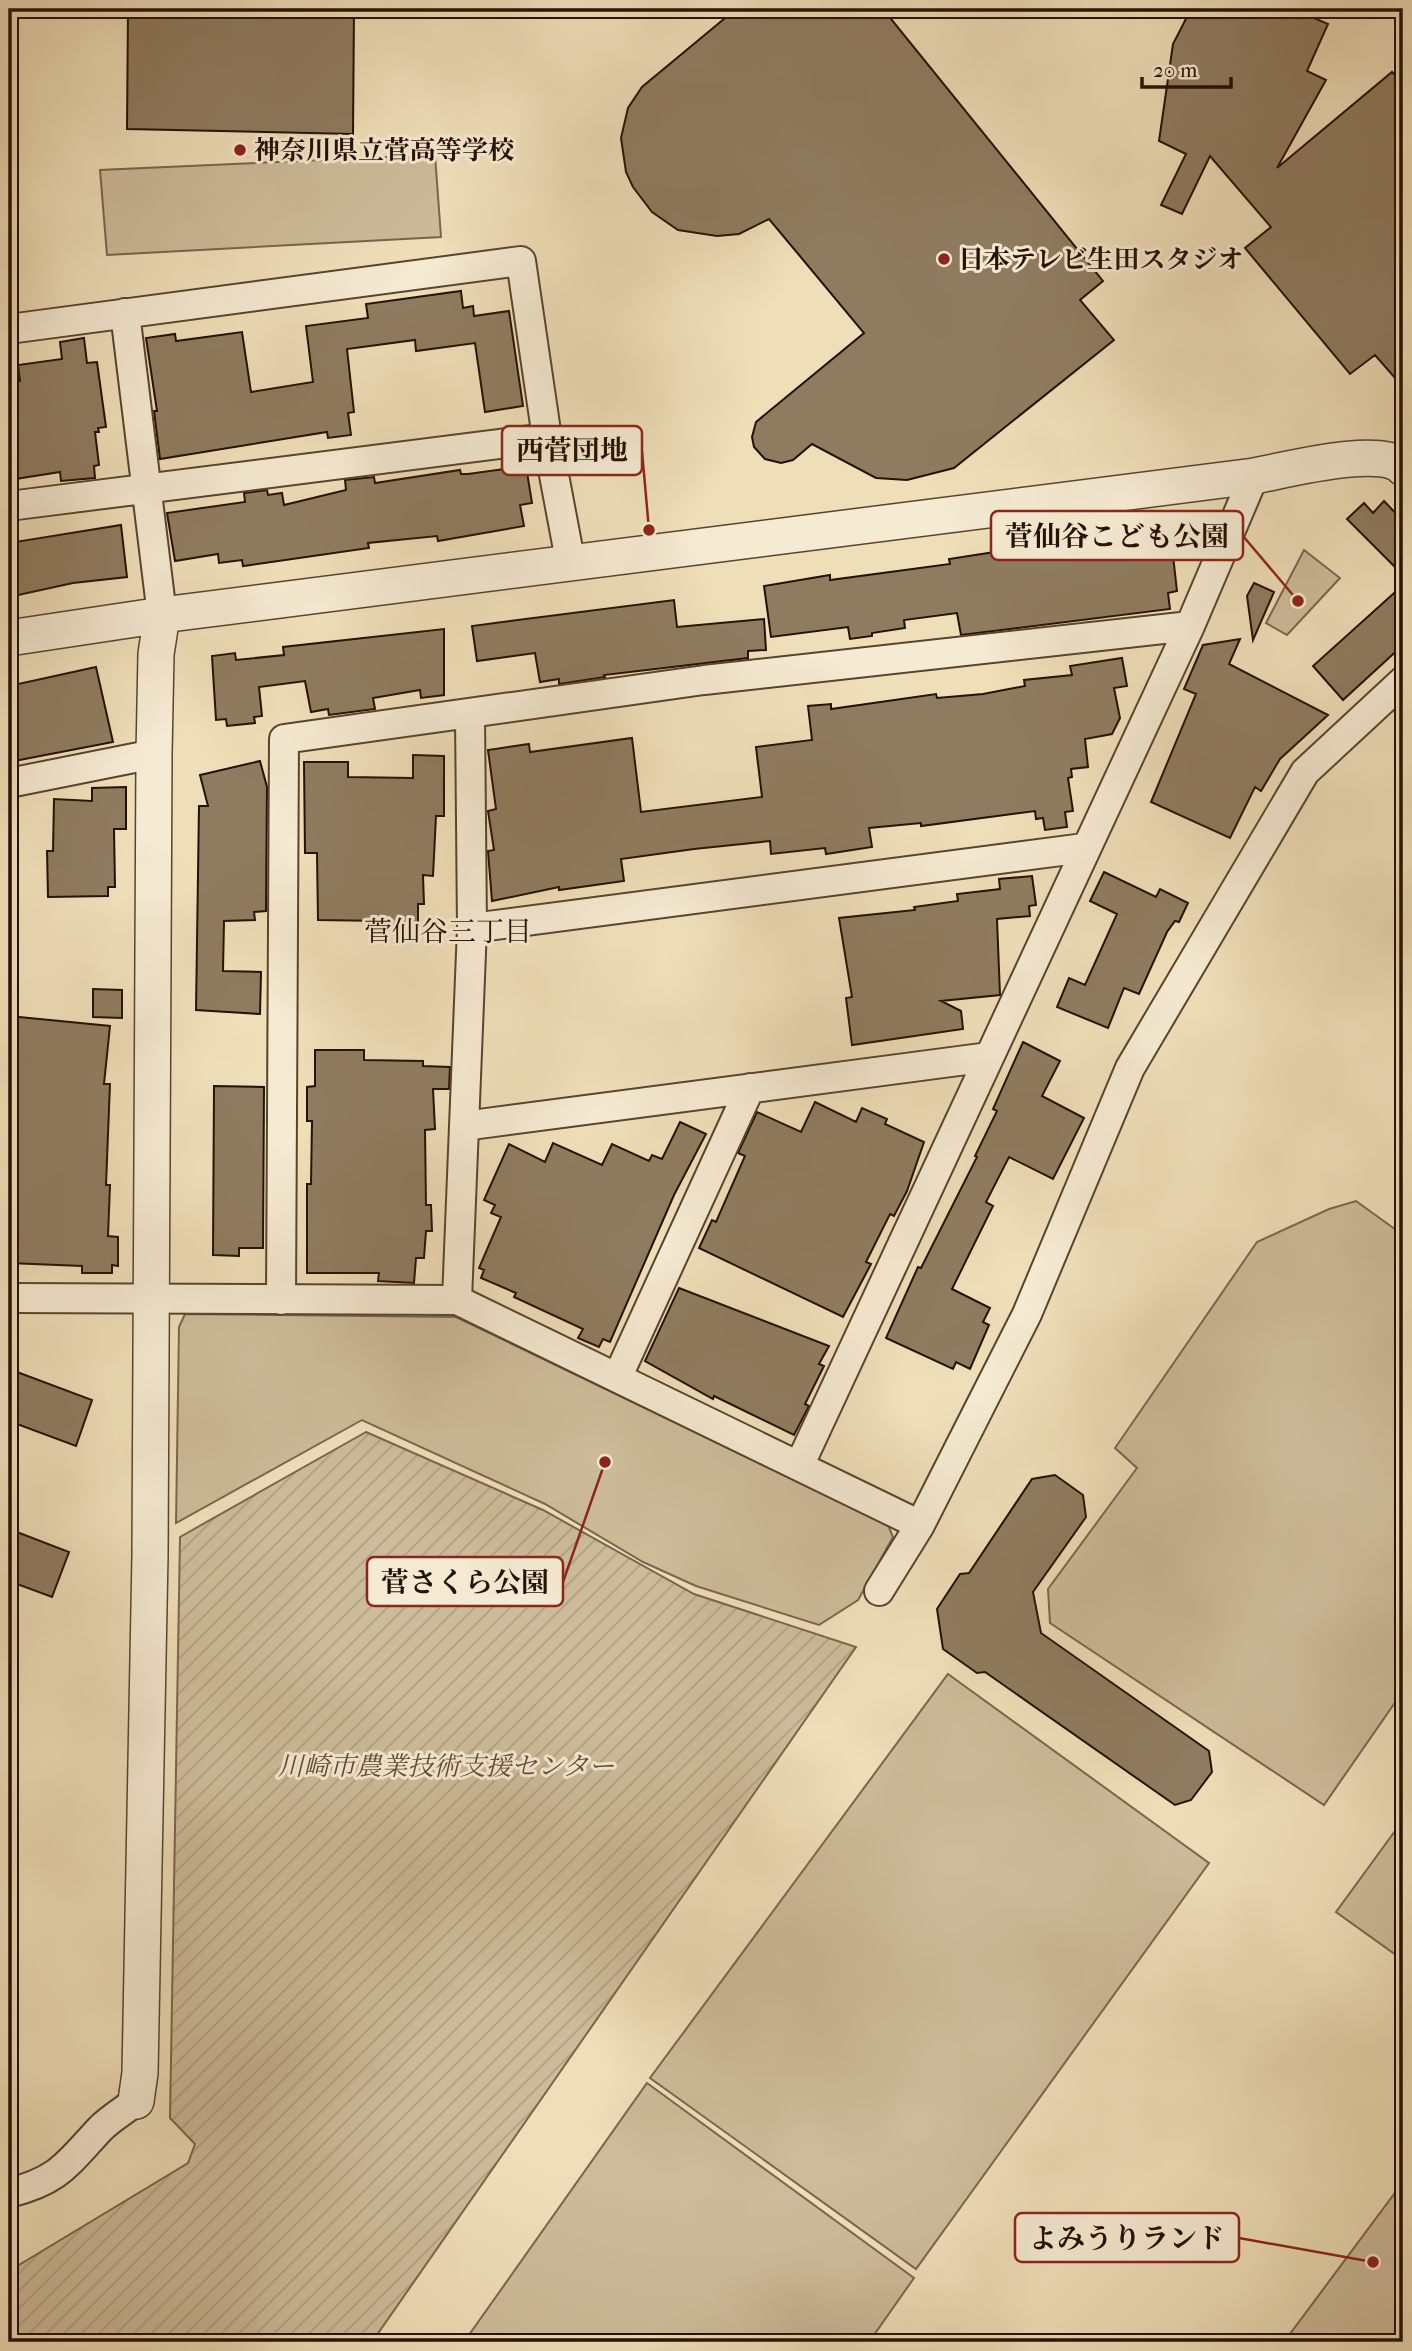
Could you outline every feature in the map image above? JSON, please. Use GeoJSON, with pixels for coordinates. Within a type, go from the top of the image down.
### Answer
{"type":"FeatureCollection","features":[{"type":"Feature","properties":{"kind":"street"},"geometry":{"type":"LineString","coordinates":[[9,329],[521,261],[547,438],[571,565]]}},
{"type":"Feature","properties":{"kind":"street"},"geometry":{"type":"LineString","coordinates":[[9,2193],[31,2187],[65,2169],[103,2126],[136,2101],[140,2073],[152,1297],[154,754],[156,653],[162,615],[125,313]]}},
{"type":"Feature","properties":{"kind":"street"},"geometry":{"type":"LineString","coordinates":[[9,506],[547,438]]}},
{"type":"Feature","properties":{"kind":"street"},"geometry":{"type":"LineString","coordinates":[[9,638],[162,615],[1254,476],[1344,460],[1378,458],[1399,463],[1403,468]]}},
{"type":"Feature","properties":{"kind":"street"},"geometry":{"type":"LineString","coordinates":[[800,1464],[1084,848],[1190,626],[1254,476]]}},
{"type":"Feature","properties":{"kind":"street"},"geometry":{"type":"LineString","coordinates":[[282,1300],[284,739],[470,715],[704,680],[1190,626]]}},
{"type":"Feature","properties":{"kind":"street"},"geometry":{"type":"LineString","coordinates":[[879,1591],[920,1525],[1027,1314],[1130,1068],[1306,772],[1403,681]]}},
{"type":"Feature","properties":{"kind":"street"},"geometry":{"type":"LineString","coordinates":[[457,1300],[472,928],[470,715]]}},
{"type":"Feature","properties":{"kind":"street"},"geometry":{"type":"LineString","coordinates":[[9,783],[154,754]]}},
{"type":"Feature","properties":{"kind":"street"},"geometry":{"type":"LineString","coordinates":[[472,928],[1084,848]]}},
{"type":"Feature","properties":{"kind":"street"},"geometry":{"type":"LineString","coordinates":[[464,1126],[989,1057]]}},
{"type":"Feature","properties":{"kind":"street"},"geometry":{"type":"LineString","coordinates":[[618,1376],[750,1088]]}},
{"type":"Feature","properties":{"kind":"street"},"geometry":{"type":"LineString","coordinates":[[9,1298],[457,1300],[800,1464],[920,1525]]}},
{"type":"Feature","properties":{"kind":"green space"},"geometry":{"type":"Polygon","coordinates":[[[435,155],[441,237],[107,255],[100,170],[435,155]]]}},
{"type":"Feature","properties":{"kind":"green space"},"geometry":{"type":"Polygon","coordinates":[[[1304,550],[1340,578],[1287,635],[1266,623],[1304,550]]]}},
{"type":"Feature","properties":{"kind":"green space"},"geometry":{"type":"Polygon","coordinates":[[[1356,1201],[1403,1235],[1403,1691],[1324,1805],[1050,1623],[1048,1589],[1137,1468],[1115,1448],[1257,1242],[1329,1209],[1356,1201]]]}},
{"type":"Feature","properties":{"kind":"green space"},"geometry":{"type":"Polygon","coordinates":[[[185,1314],[456,1317],[888,1525],[893,1537],[858,1600],[819,1625],[696,1586],[643,1562],[545,1504],[362,1420],[176,1523],[179,1327],[185,1314]]]}},
{"type":"Feature","properties":{"kind":"green space","name":"川崎市農業技術支援センター"},"geometry":{"type":"Polygon","coordinates":[[[366,1432],[543,1510],[694,1594],[856,1647],[372,2342],[9,2342],[9,2271],[188,2163],[195,2144],[170,2118],[180,1537],[366,1432]]]}},
{"type":"Feature","properties":{"kind":"green space"},"geometry":{"type":"Polygon","coordinates":[[[948,1674],[1209,1863],[916,2269],[650,2078],[948,1674]]]}},
{"type":"Feature","properties":{"kind":"green space"},"geometry":{"type":"Polygon","coordinates":[[[1403,1820],[1403,1960],[1336,1912],[1403,1820]]]}},
{"type":"Feature","properties":{"kind":"green space"},"geometry":{"type":"Polygon","coordinates":[[[647,2083],[914,2278],[869,2342],[464,2342],[647,2083]]]}},
{"type":"Feature","properties":{"kind":"green space"},"geometry":{"type":"Polygon","coordinates":[[[1403,2182],[1403,2342],[1284,2342],[1403,2182]]]}},
{"type":"Feature","properties":{"kind":"building"},"geometry":{"type":"Polygon","coordinates":[[[128,9],[354,9],[353,134],[127,129],[128,9]]]}},
{"type":"Feature","properties":{"kind":"building","name":"日本テレビ生田スタジオ"},"geometry":{"type":"Polygon","coordinates":[[[736,9],[883,9],[1103,281],[1080,300],[1114,340],[954,468],[907,480],[876,478],[812,444],[793,460],[781,463],[765,459],[754,447],[752,437],[756,422],[864,333],[769,219],[739,234],[717,236],[678,230],[652,212],[633,187],[626,172],[621,138],[628,108],[642,87],[736,9]]]}},
{"type":"Feature","properties":{"kind":"building"},"geometry":{"type":"Polygon","coordinates":[[[1191,9],[1293,9],[1328,24],[1307,71],[1326,80],[1277,168],[1392,72],[1403,84],[1403,387],[1375,355],[1350,374],[1245,248],[1271,227],[1210,156],[1182,214],[1161,205],[1186,154],[1159,141],[1173,44],[1191,9]]]}},
{"type":"Feature","properties":{"kind":"building"},"geometry":{"type":"Polygon","coordinates":[[[461,291],[463,308],[473,306],[474,316],[509,311],[523,406],[485,412],[475,343],[416,351],[415,340],[347,349],[354,412],[348,413],[351,435],[328,438],[327,432],[160,459],[154,411],[157,411],[146,338],[175,334],[176,341],[242,332],[251,392],[313,382],[306,326],[368,318],[366,304],[461,291]]]}},
{"type":"Feature","properties":{"kind":"building"},"geometry":{"type":"Polygon","coordinates":[[[84,338],[87,363],[97,362],[106,427],[98,428],[99,432],[95,432],[99,465],[94,466],[95,478],[61,481],[60,472],[9,480],[9,437],[16,436],[9,383],[20,381],[18,365],[62,359],[60,342],[84,338]]]}},
{"type":"Feature","properties":{"kind":"building"},"geometry":{"type":"Polygon","coordinates":[[[526,466],[532,503],[520,505],[524,526],[438,541],[437,536],[368,543],[369,548],[243,566],[242,560],[219,563],[218,554],[175,561],[167,513],[245,502],[244,493],[267,490],[268,495],[282,493],[284,505],[346,490],[345,480],[374,477],[375,483],[460,470],[461,474],[468,474],[526,466]]]}},
{"type":"Feature","properties":{"kind":"building"},"geometry":{"type":"Polygon","coordinates":[[[1384,501],[1403,521],[1403,575],[1347,519],[1364,503],[1373,513],[1384,501]]]}},
{"type":"Feature","properties":{"kind":"building"},"geometry":{"type":"Polygon","coordinates":[[[121,525],[127,577],[73,583],[9,597],[9,543],[121,525]]]}},
{"type":"Feature","properties":{"kind":"building"},"geometry":{"type":"Polygon","coordinates":[[[1170,529],[1177,591],[1168,593],[1170,609],[961,635],[957,613],[904,620],[905,628],[850,639],[848,627],[771,637],[764,586],[830,575],[830,580],[950,564],[949,559],[995,552],[996,558],[1051,546],[1055,560],[1124,552],[1122,536],[1170,529]]]}},
{"type":"Feature","properties":{"kind":"building"},"geometry":{"type":"Polygon","coordinates":[[[1254,583],[1274,592],[1253,640],[1247,596],[1254,583]]]}},
{"type":"Feature","properties":{"kind":"building"},"geometry":{"type":"Polygon","coordinates":[[[1403,585],[1403,645],[1343,700],[1313,666],[1403,585]]]}},
{"type":"Feature","properties":{"kind":"building"},"geometry":{"type":"Polygon","coordinates":[[[674,600],[677,627],[764,619],[766,650],[748,651],[748,658],[604,675],[605,677],[559,684],[559,679],[540,682],[535,653],[477,661],[472,626],[674,600]]]}},
{"type":"Feature","properties":{"kind":"building"},"geometry":{"type":"Polygon","coordinates":[[[444,629],[444,695],[421,698],[420,690],[373,698],[375,709],[329,715],[328,709],[311,712],[305,681],[259,687],[262,716],[254,717],[255,723],[227,726],[226,719],[216,720],[212,656],[235,653],[236,660],[284,655],[283,647],[444,629]]]}},
{"type":"Feature","properties":{"kind":"building"},"geometry":{"type":"Polygon","coordinates":[[[1240,639],[1229,664],[1328,715],[1280,759],[1261,791],[1255,787],[1230,838],[1151,802],[1196,694],[1184,689],[1203,645],[1240,639]]]}},
{"type":"Feature","properties":{"kind":"building"},"geometry":{"type":"Polygon","coordinates":[[[1122,658],[1127,686],[1114,688],[1120,718],[1112,734],[1085,739],[1088,767],[1071,769],[1072,777],[1068,778],[1073,811],[1065,812],[1067,827],[1045,830],[1043,818],[1036,819],[1035,811],[921,826],[921,823],[869,828],[872,847],[826,854],[825,848],[771,854],[770,841],[694,849],[621,859],[624,881],[559,890],[559,887],[492,901],[488,851],[494,850],[488,811],[496,809],[488,750],[529,744],[530,752],[632,738],[641,812],[762,797],[756,747],[812,740],[808,706],[831,704],[831,709],[936,694],[937,698],[983,694],[1025,686],[1024,680],[1072,675],[1070,666],[1122,658]]]}},
{"type":"Feature","properties":{"kind":"building"},"geometry":{"type":"Polygon","coordinates":[[[96,667],[113,742],[9,762],[9,686],[96,667]]]}},
{"type":"Feature","properties":{"kind":"building"},"geometry":{"type":"Polygon","coordinates":[[[413,755],[444,756],[444,816],[436,816],[433,876],[423,875],[424,904],[418,904],[418,930],[384,930],[384,921],[318,920],[317,853],[305,853],[304,762],[348,762],[348,777],[413,778],[413,755]]]}},
{"type":"Feature","properties":{"kind":"building"},"geometry":{"type":"Polygon","coordinates":[[[260,761],[267,787],[266,911],[254,912],[255,920],[224,921],[223,971],[261,972],[260,1014],[196,1010],[199,806],[208,806],[200,775],[260,761]]]}},
{"type":"Feature","properties":{"kind":"building"},"geometry":{"type":"Polygon","coordinates":[[[126,787],[126,829],[114,829],[115,887],[108,887],[108,896],[48,897],[47,851],[53,851],[54,799],[92,801],[92,788],[126,787]]]}},
{"type":"Feature","properties":{"kind":"building"},"geometry":{"type":"Polygon","coordinates":[[[1104,872],[1156,897],[1160,889],[1188,903],[1179,922],[1175,921],[1167,932],[1139,994],[1124,988],[1108,1028],[1057,1007],[1069,978],[1085,985],[1117,914],[1090,901],[1104,872]]]}},
{"type":"Feature","properties":{"kind":"building"},"geometry":{"type":"Polygon","coordinates":[[[1032,876],[1036,905],[1029,906],[1030,916],[997,919],[1000,995],[941,1001],[961,1011],[963,1029],[852,1045],[846,998],[852,997],[839,918],[915,910],[914,907],[958,901],[957,894],[1000,889],[999,879],[1032,876]]]}},
{"type":"Feature","properties":{"kind":"building"},"geometry":{"type":"Polygon","coordinates":[[[93,989],[122,990],[122,1018],[93,1017],[93,989]]]}},
{"type":"Feature","properties":{"kind":"building"},"geometry":{"type":"Polygon","coordinates":[[[9,1016],[110,1026],[104,1084],[110,1084],[106,1185],[110,1185],[108,1236],[118,1237],[118,1266],[112,1265],[112,1273],[82,1273],[82,1266],[9,1263],[9,1016]]]}},
{"type":"Feature","properties":{"kind":"building"},"geometry":{"type":"Polygon","coordinates":[[[1023,1042],[1060,1061],[1042,1096],[1084,1118],[1053,1179],[1009,1157],[986,1202],[993,1206],[952,1289],[990,1308],[983,1322],[989,1325],[970,1369],[956,1362],[953,1369],[886,1338],[918,1267],[921,1268],[977,1157],[975,1156],[997,1111],[993,1109],[1023,1042]]]}},
{"type":"Feature","properties":{"kind":"building"},"geometry":{"type":"Polygon","coordinates":[[[315,1050],[364,1050],[364,1060],[423,1061],[423,1066],[450,1067],[449,1089],[433,1089],[435,1129],[425,1130],[426,1205],[431,1205],[432,1231],[426,1231],[424,1258],[416,1258],[414,1283],[378,1281],[379,1273],[307,1273],[307,1184],[311,1184],[312,1121],[307,1121],[307,1087],[315,1086],[315,1050]]]}},
{"type":"Feature","properties":{"kind":"building"},"geometry":{"type":"Polygon","coordinates":[[[214,1086],[264,1087],[263,1248],[239,1248],[239,1256],[213,1255],[214,1086]]]}},
{"type":"Feature","properties":{"kind":"building"},"geometry":{"type":"Polygon","coordinates":[[[815,1102],[856,1122],[862,1108],[887,1119],[885,1124],[924,1142],[907,1191],[894,1216],[890,1214],[866,1262],[871,1264],[843,1317],[699,1248],[712,1220],[716,1222],[745,1156],[738,1153],[757,1112],[801,1132],[815,1102]]]}},
{"type":"Feature","properties":{"kind":"building"},"geometry":{"type":"Polygon","coordinates":[[[680,1122],[706,1134],[674,1195],[610,1342],[603,1339],[599,1347],[578,1338],[583,1329],[514,1297],[516,1293],[481,1278],[484,1270],[479,1268],[501,1217],[491,1213],[495,1205],[484,1200],[509,1144],[545,1162],[553,1143],[602,1165],[612,1144],[649,1161],[652,1155],[662,1159],[680,1122]]]}},
{"type":"Feature","properties":{"kind":"building"},"geometry":{"type":"Polygon","coordinates":[[[679,1288],[829,1346],[819,1364],[824,1366],[805,1404],[809,1406],[794,1435],[714,1396],[713,1399],[645,1361],[679,1288]]]}},
{"type":"Feature","properties":{"kind":"building"},"geometry":{"type":"Polygon","coordinates":[[[9,1369],[92,1400],[76,1446],[9,1421],[9,1369]]]}},
{"type":"Feature","properties":{"kind":"building"},"geometry":{"type":"Polygon","coordinates":[[[1055,1475],[1083,1495],[1086,1517],[1033,1592],[1041,1633],[1209,1751],[1212,1772],[1191,1800],[1175,1805],[985,1672],[977,1673],[943,1649],[937,1609],[960,1574],[969,1573],[1032,1479],[1055,1475]]]}},
{"type":"Feature","properties":{"kind":"building"},"geometry":{"type":"Polygon","coordinates":[[[9,1529],[69,1552],[52,1597],[9,1581],[9,1529]]]}},
{"type":"Feature","properties":{"kind":"place","name":"神奈川県立菅高等学校"},"geometry":{"type":"Point","coordinates":[240,150]}},
{"type":"Feature","properties":{"kind":"place","name":"日本テレビ生田スタジオ"},"geometry":{"type":"Point","coordinates":[944,259]}},
{"type":"Feature","properties":{"kind":"place","name":"西菅団地"},"geometry":{"type":"Point","coordinates":[649,530]}},
{"type":"Feature","properties":{"kind":"place","name":"菅仙谷こども公園"},"geometry":{"type":"Point","coordinates":[1298,601]}},
{"type":"Feature","properties":{"kind":"place","name":"菅さくら公園"},"geometry":{"type":"Point","coordinates":[605,1462]}},
{"type":"Feature","properties":{"kind":"place","name":"よみうりランド"},"geometry":{"type":"Point","coordinates":[1373,2262]}},
{"type":"Feature","properties":{"kind":"district","name":"菅仙谷三丁目"},"geometry":{"type":"Point","coordinates":[448,931]}}]}
